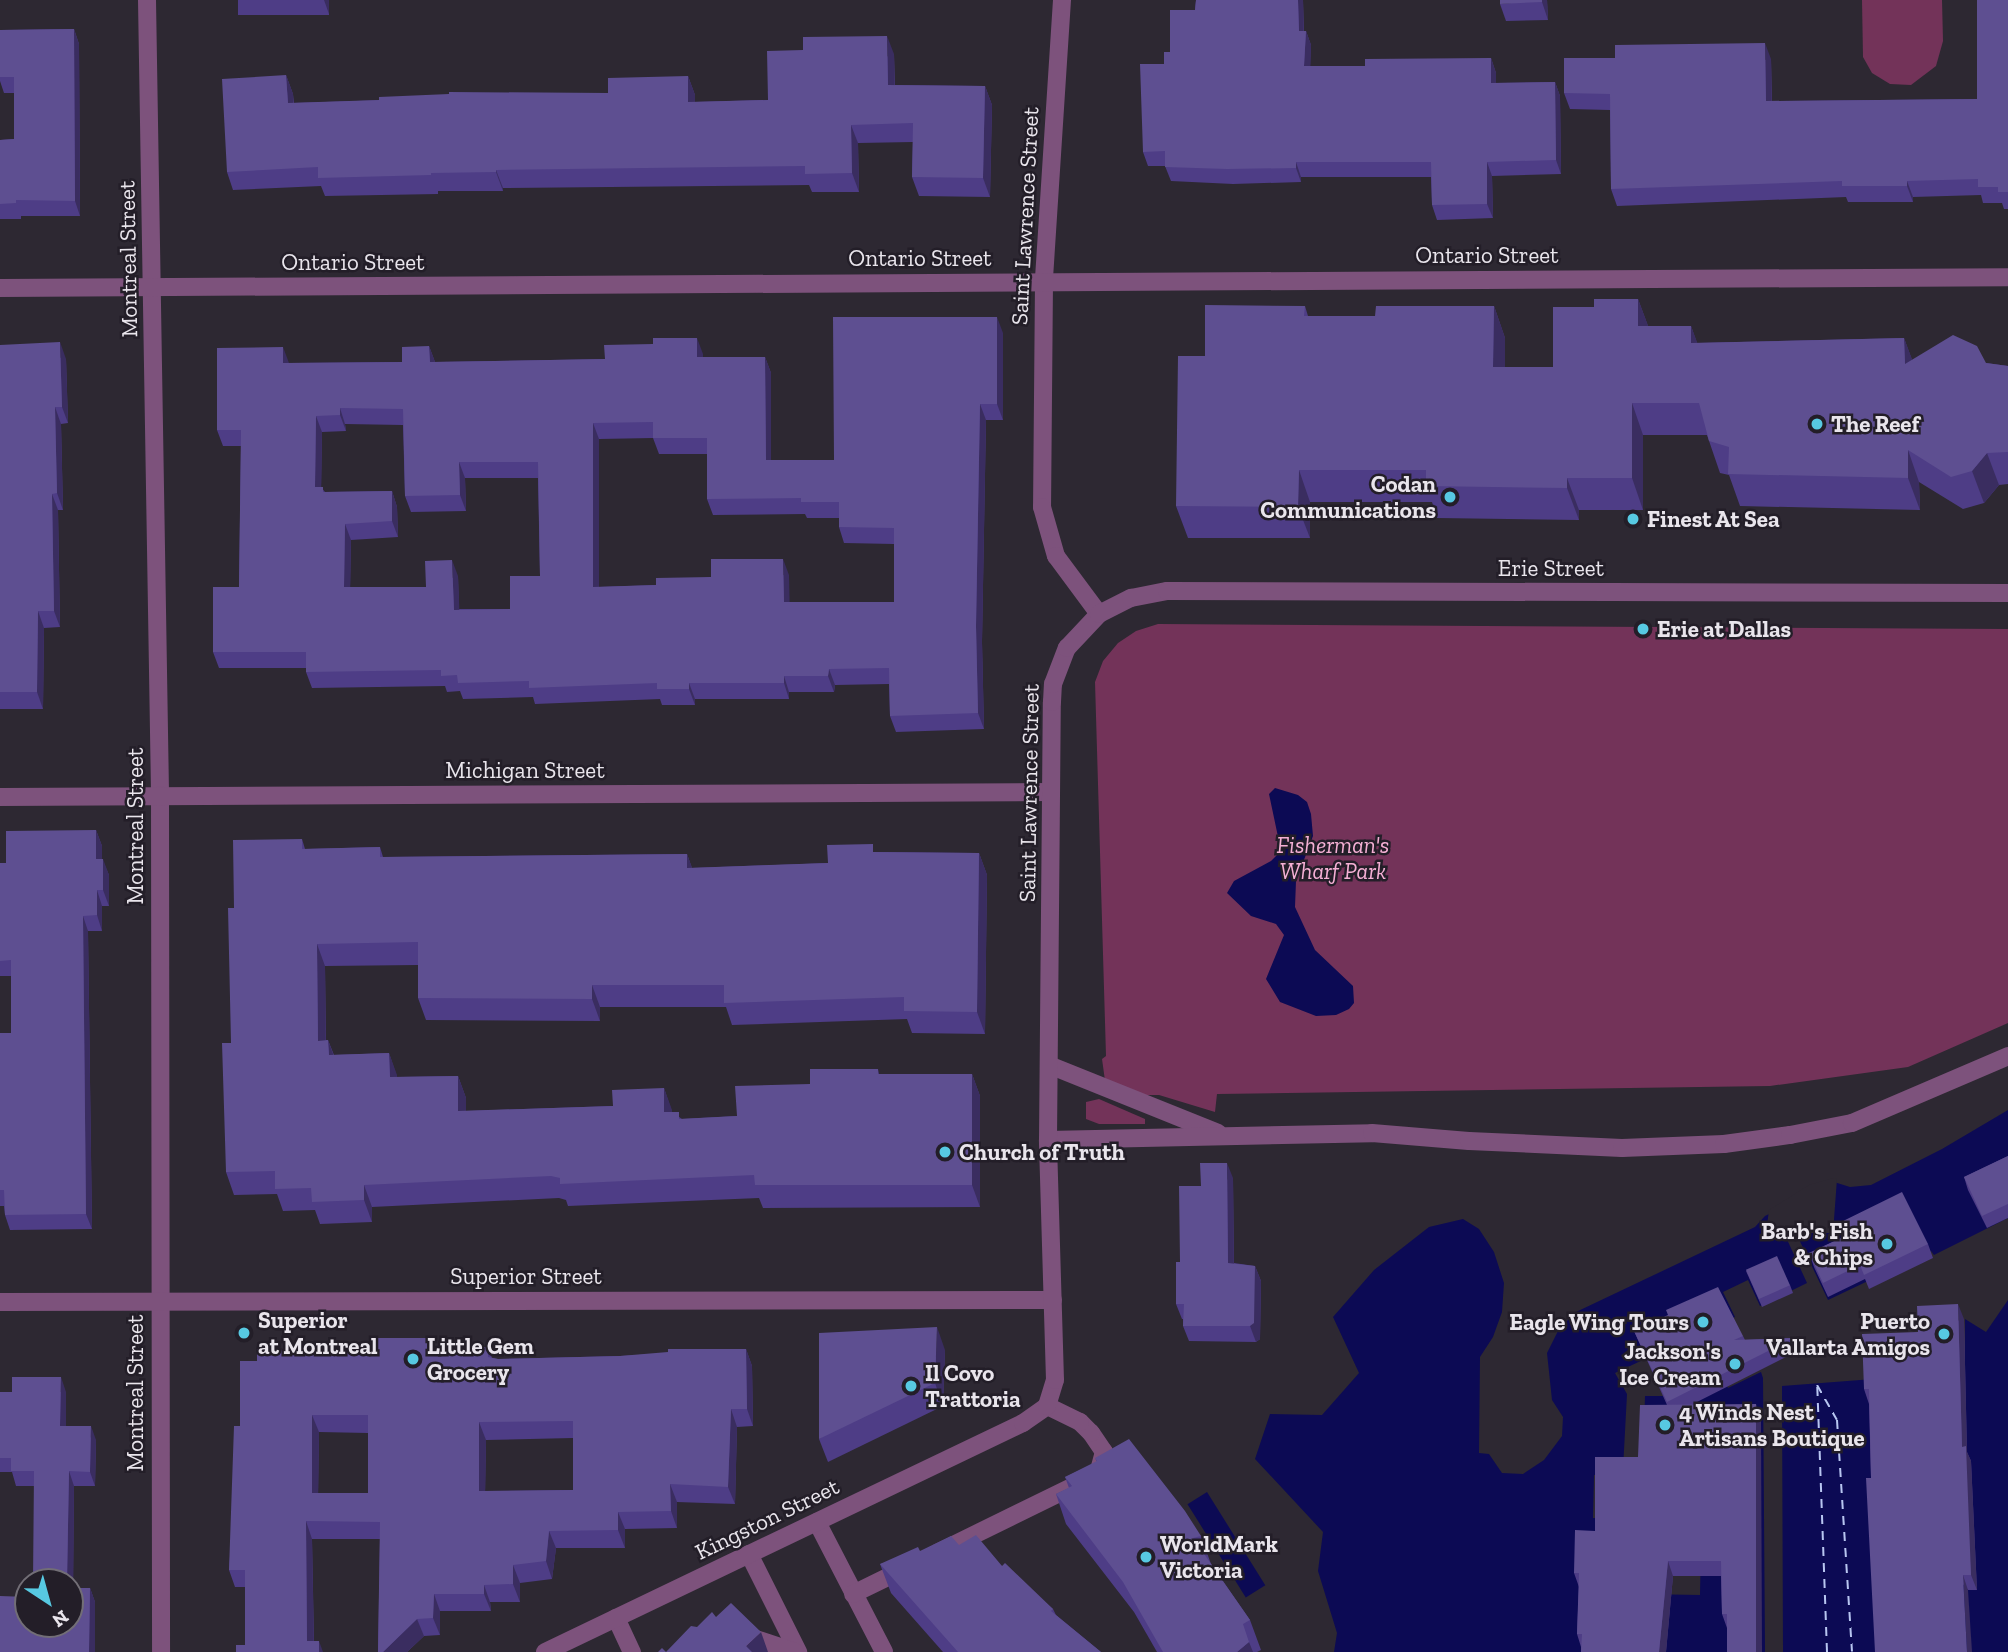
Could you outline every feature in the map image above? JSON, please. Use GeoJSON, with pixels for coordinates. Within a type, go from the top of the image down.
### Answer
{"type":"FeatureCollection","features":[{"type":"Feature","properties":{"kind":"street","name":"Montreal Street"},"geometry":{"type":"LineString","coordinates":[[147,0],[154,287],[160,796],[161,1652]]}},
{"type":"Feature","properties":{"kind":"street","name":"Saint Lawrence Street"},"geometry":{"type":"LineString","coordinates":[[1047,1406],[1055,1380],[1048,1140],[1053,684],[1067,648],[1100,614],[1056,556],[1044,523],[1044,282],[1062,0]]}},
{"type":"Feature","properties":{"kind":"street","name":"Ontario Street"},"geometry":{"type":"LineString","coordinates":[[0,288],[2008,277]]}},
{"type":"Feature","properties":{"kind":"street","name":"Erie Street"},"geometry":{"type":"LineString","coordinates":[[1100,614],[1131,598],[1167,592],[2008,593]]}},
{"type":"Feature","properties":{"kind":"street","name":"Michigan Street"},"geometry":{"type":"LineString","coordinates":[[0,797],[1051,792]]}},
{"type":"Feature","properties":{"kind":"street"},"geometry":{"type":"LineString","coordinates":[[1048,1140],[1372,1133],[1469,1141],[1622,1148],[1724,1144],[1852,1123],[2008,1056]]}},
{"type":"Feature","properties":{"kind":"street"},"geometry":{"type":"LineString","coordinates":[[1049,1065],[1225,1136]]}},
{"type":"Feature","properties":{"kind":"street","name":"Superior Street"},"geometry":{"type":"LineString","coordinates":[[0,1302],[1053,1300]]}},
{"type":"Feature","properties":{"kind":"street"},"geometry":{"type":"LineString","coordinates":[[853,1594],[1098,1474],[1104,1452],[1091,1433],[1080,1422],[1047,1406]]}},
{"type":"Feature","properties":{"kind":"street","name":"Kingston Street"},"geometry":{"type":"LineString","coordinates":[[545,1652],[1011,1429],[1047,1406]]}},
{"type":"Feature","properties":{"kind":"street"},"geometry":{"type":"LineString","coordinates":[[817,1522],[884,1652]]}},
{"type":"Feature","properties":{"kind":"street"},"geometry":{"type":"LineString","coordinates":[[749,1555],[797,1652]]}},
{"type":"Feature","properties":{"kind":"street"},"geometry":{"type":"LineString","coordinates":[[616,1618],[632,1652]]}},
{"type":"Feature","properties":{"kind":"street"},"geometry":{"type":"LineString","coordinates":[[711,1652],[750,1637],[797,1652]]}},
{"type":"Feature","properties":{"kind":"green space"},"geometry":{"type":"Polygon","coordinates":[[[1862,0],[1942,0],[1943,41],[1936,66],[1911,85],[1890,84],[1872,73],[1863,57],[1862,0]]]}},
{"type":"Feature","properties":{"kind":"green space","name":"Fisherman's Wharf Park"},"geometry":{"type":"Polygon","coordinates":[[[1158,624],[2008,629],[2008,1023],[1908,1067],[1770,1086],[1217,1094],[1215,1112],[1159,1095],[1107,1095],[1102,1059],[1106,1056],[1095,682],[1103,661],[1118,643],[1136,631],[1158,624]]]}},
{"type":"Feature","properties":{"kind":"green space"},"geometry":{"type":"Polygon","coordinates":[[[1099,1099],[1145,1119],[1145,1124],[1099,1124],[1086,1119],[1086,1102],[1099,1099]]]}},
{"type":"Feature","properties":{"kind":"shaded area"},"geometry":{"type":"Polygon","coordinates":[[[1275,788],[1298,795],[1307,802],[1311,814],[1313,836],[1296,881],[1295,907],[1315,950],[1353,986],[1354,1003],[1349,1009],[1336,1015],[1316,1016],[1280,1002],[1266,979],[1284,935],[1276,924],[1251,916],[1227,893],[1234,881],[1271,861],[1281,851],[1269,794],[1275,788]]]}},
{"type":"Feature","properties":{"kind":"shaded area"},"geometry":{"type":"Polygon","coordinates":[[[2008,1110],[2008,1652],[1334,1652],[1337,1633],[1318,1571],[1323,1532],[1255,1459],[1270,1414],[1322,1415],[1359,1373],[1333,1317],[1374,1270],[1429,1227],[1463,1219],[1479,1229],[1494,1252],[1504,1283],[1502,1312],[1493,1337],[1480,1357],[1479,1453],[1489,1454],[1502,1473],[1523,1474],[1544,1460],[1562,1436],[1563,1417],[1552,1400],[1547,1353],[1559,1329],[1576,1312],[1755,1227],[1765,1216],[1834,1182],[1850,1187],[1871,1185],[1942,1149],[2008,1110]]]}},
{"type":"Feature","properties":{"kind":"shaded area"},"geometry":{"type":"Polygon","coordinates":[[[1207,1492],[1265,1585],[1246,1597],[1187,1504],[1207,1492]]]}},
{"type":"Feature","properties":{"kind":"pier"},"geometry":{"type":"Polygon","coordinates":[[[1837,1179],[1833,1233],[1796,1233],[1828,1300],[1931,1251],[1934,1255],[2008,1218],[2008,1300],[1986,1332],[1965,1319],[1965,1372],[1782,1386],[1783,1652],[1765,1652],[1761,1372],[1728,1388],[1711,1355],[1687,1396],[1645,1396],[1637,1652],[1620,1519],[1593,1518],[1594,1475],[1620,1475],[1621,1506],[1627,1394],[1615,1373],[1735,1317],[1723,1292],[1748,1280],[1760,1306],[1807,1283],[1784,1233],[1766,1233],[1769,1210],[1809,1185],[1837,1179]]]}},
{"type":"Feature","properties":{"kind":"pier"},"geometry":{"type":"Polygon","coordinates":[[[1701,1543],[1700,1595],[1641,1594],[1701,1543]]]}},
{"type":"Feature","properties":{"kind":"building"},"geometry":{"type":"Polygon","coordinates":[[[1196,0],[1298,0],[1299,31],[1306,31],[1304,66],[1365,66],[1365,59],[1491,58],[1491,83],[1555,82],[1556,160],[1487,162],[1487,204],[1432,205],[1431,162],[1296,162],[1296,168],[1165,167],[1165,151],[1143,152],[1140,64],[1164,64],[1164,52],[1170,52],[1170,10],[1195,10],[1196,0]]]}},
{"type":"Feature","properties":{"kind":"building"},"geometry":{"type":"Polygon","coordinates":[[[1500,0],[1542,0],[1542,2],[1500,4],[1500,0]]]}},
{"type":"Feature","properties":{"kind":"building"},"geometry":{"type":"Polygon","coordinates":[[[1977,0],[2008,0],[2008,192],[1998,192],[1998,187],[1978,187],[1978,179],[1907,181],[1907,186],[1842,186],[1842,181],[1611,189],[1610,94],[1564,93],[1564,58],[1615,58],[1615,45],[1765,43],[1766,101],[1977,99],[1977,0]]]}},
{"type":"Feature","properties":{"kind":"building"},"geometry":{"type":"Polygon","coordinates":[[[74,29],[75,201],[16,200],[16,203],[0,204],[0,140],[14,139],[14,77],[0,77],[0,30],[74,29]]]}},
{"type":"Feature","properties":{"kind":"building"},"geometry":{"type":"Polygon","coordinates":[[[887,36],[888,85],[985,86],[983,178],[912,177],[913,123],[851,125],[852,173],[805,174],[805,166],[496,170],[318,178],[318,167],[227,172],[222,79],[286,75],[288,103],[379,100],[379,97],[449,92],[608,93],[608,78],[688,76],[688,102],[768,100],[767,51],[803,50],[803,37],[887,36]]]}},
{"type":"Feature","properties":{"kind":"building"},"geometry":{"type":"Polygon","coordinates":[[[1594,299],[1638,299],[1638,326],[1691,326],[1691,343],[1904,338],[1905,364],[1953,335],[1977,346],[1986,363],[2008,366],[2008,452],[1987,453],[1972,471],[1951,477],[1908,450],[1908,478],[1728,474],[1729,447],[1709,441],[1699,403],[1632,403],[1632,478],[1567,478],[1567,488],[1426,486],[1426,470],[1299,470],[1298,507],[1176,506],[1178,356],[1205,356],[1205,305],[1305,306],[1304,316],[1375,316],[1376,306],[1494,306],[1493,367],[1553,367],[1553,307],[1594,307],[1594,299]]]}},
{"type":"Feature","properties":{"kind":"building"},"geometry":{"type":"Polygon","coordinates":[[[833,317],[997,317],[997,404],[980,404],[976,626],[978,713],[890,716],[889,668],[829,669],[828,676],[784,676],[784,683],[689,683],[689,689],[657,689],[657,683],[529,688],[529,681],[458,683],[457,675],[441,676],[441,670],[306,672],[306,652],[213,652],[213,587],[239,587],[241,430],[217,430],[217,348],[283,347],[283,363],[402,362],[402,347],[429,346],[430,362],[605,359],[604,345],[653,344],[653,338],[697,338],[697,357],[765,357],[766,460],[834,460],[833,317]],[[340,408],[340,415],[316,416],[315,487],[323,487],[323,492],[392,491],[392,521],[345,524],[344,587],[426,587],[425,561],[452,560],[454,610],[510,609],[510,576],[540,576],[538,462],[459,462],[460,495],[405,496],[403,409],[340,408]],[[653,422],[593,423],[593,587],[656,585],[656,578],[711,577],[711,559],[783,559],[784,602],[894,602],[894,528],[839,527],[839,502],[801,502],[801,498],[707,499],[707,438],[653,438],[653,422]]]}},
{"type":"Feature","properties":{"kind":"building"},"geometry":{"type":"Polygon","coordinates":[[[60,342],[62,407],[55,407],[57,493],[52,494],[54,611],[38,611],[37,692],[0,692],[0,345],[60,342]]]}},
{"type":"Feature","properties":{"kind":"building"},"geometry":{"type":"Polygon","coordinates":[[[96,830],[96,859],[103,859],[103,890],[97,890],[97,915],[83,916],[86,1214],[5,1215],[4,1190],[0,1190],[0,1033],[11,1033],[11,960],[0,961],[0,863],[6,863],[6,831],[96,830]]]}},
{"type":"Feature","properties":{"kind":"building"},"geometry":{"type":"Polygon","coordinates":[[[302,839],[302,849],[380,847],[380,857],[687,854],[687,868],[828,863],[827,845],[873,844],[873,852],[979,853],[977,1012],[904,1011],[904,997],[724,1003],[724,985],[592,985],[592,999],[418,998],[418,942],[317,944],[318,1041],[328,1040],[329,1055],[389,1053],[390,1077],[458,1076],[458,1111],[613,1106],[612,1090],[664,1088],[664,1112],[679,1112],[679,1119],[737,1116],[735,1086],[810,1084],[810,1069],[878,1069],[878,1074],[972,1074],[972,1185],[755,1185],[754,1175],[560,1184],[560,1178],[551,1176],[364,1185],[364,1200],[312,1202],[311,1188],[275,1189],[275,1171],[226,1172],[222,1043],[231,1043],[228,908],[234,908],[233,840],[302,839]]]}},
{"type":"Feature","properties":{"kind":"building"},"geometry":{"type":"Polygon","coordinates":[[[2008,1156],[2008,1204],[1982,1216],[1964,1177],[2008,1156]]]}},
{"type":"Feature","properties":{"kind":"building"},"geometry":{"type":"Polygon","coordinates":[[[1200,1163],[1227,1163],[1228,1263],[1255,1266],[1254,1323],[1250,1326],[1183,1326],[1184,1304],[1176,1304],[1176,1262],[1180,1262],[1179,1186],[1201,1186],[1200,1163]]]}},
{"type":"Feature","properties":{"kind":"building"},"geometry":{"type":"Polygon","coordinates":[[[1902,1192],[1928,1244],[1864,1275],[1860,1265],[1823,1283],[1809,1253],[1845,1236],[1839,1223],[1902,1192]]]}},
{"type":"Feature","properties":{"kind":"building"},"geometry":{"type":"Polygon","coordinates":[[[1777,1256],[1790,1285],[1759,1299],[1746,1270],[1777,1256]]]}},
{"type":"Feature","properties":{"kind":"building"},"geometry":{"type":"Polygon","coordinates":[[[1718,1287],[1743,1336],[1734,1340],[1794,1338],[1667,1402],[1634,1331],[1668,1315],[1666,1310],[1718,1287]]]}},
{"type":"Feature","properties":{"kind":"building"},"geometry":{"type":"Polygon","coordinates":[[[1958,1304],[1962,1447],[1966,1446],[1971,1575],[1963,1575],[1967,1652],[1875,1652],[1866,1478],[1871,1478],[1869,1389],[1864,1389],[1862,1334],[1918,1332],[1917,1306],[1958,1304]]]}},
{"type":"Feature","properties":{"kind":"building"},"geometry":{"type":"Polygon","coordinates":[[[937,1327],[935,1383],[819,1439],[819,1333],[937,1327]]]}},
{"type":"Feature","properties":{"kind":"building"},"geometry":{"type":"Polygon","coordinates":[[[369,1338],[428,1338],[428,1347],[488,1347],[488,1357],[498,1359],[620,1356],[668,1352],[668,1349],[746,1349],[747,1409],[731,1409],[728,1487],[670,1484],[671,1511],[618,1512],[618,1530],[549,1531],[546,1561],[513,1565],[513,1584],[484,1585],[484,1594],[434,1594],[433,1618],[417,1619],[383,1652],[378,1652],[380,1522],[306,1521],[307,1641],[319,1641],[319,1652],[236,1652],[236,1645],[245,1645],[245,1570],[229,1570],[234,1426],[240,1426],[240,1361],[257,1361],[257,1349],[369,1350],[369,1338]],[[312,1415],[312,1493],[368,1493],[368,1415],[312,1415]],[[573,1421],[479,1422],[479,1491],[573,1490],[573,1421]]]}},
{"type":"Feature","properties":{"kind":"building"},"geometry":{"type":"Polygon","coordinates":[[[12,1377],[61,1377],[60,1426],[91,1426],[90,1472],[69,1471],[67,1568],[33,1568],[34,1471],[11,1471],[11,1458],[0,1458],[0,1392],[12,1392],[12,1377]]]}},
{"type":"Feature","properties":{"kind":"building"},"geometry":{"type":"Polygon","coordinates":[[[1756,1404],[1756,1652],[1727,1652],[1727,1614],[1722,1614],[1721,1561],[1668,1561],[1659,1652],[1581,1652],[1582,1634],[1577,1634],[1579,1573],[1574,1573],[1575,1530],[1595,1531],[1595,1457],[1638,1457],[1640,1405],[1756,1404]]]}},
{"type":"Feature","properties":{"kind":"building","name":"WorldMark Victoria"},"geometry":{"type":"Polygon","coordinates":[[[1129,1439],[1185,1511],[1201,1536],[1193,1538],[1250,1620],[1243,1624],[1249,1642],[1237,1652],[1163,1652],[1123,1582],[1056,1494],[1072,1486],[1065,1477],[1097,1461],[1095,1458],[1129,1439]]]}},
{"type":"Feature","properties":{"kind":"building"},"geometry":{"type":"Polygon","coordinates":[[[976,1535],[1002,1566],[1005,1563],[1053,1609],[1051,1611],[1101,1652],[958,1652],[880,1564],[918,1547],[920,1551],[951,1536],[959,1545],[976,1535]]]}},
{"type":"Feature","properties":{"kind":"building"},"geometry":{"type":"Polygon","coordinates":[[[84,1588],[90,1588],[89,1652],[0,1652],[0,1596],[14,1596],[14,1638],[84,1638],[84,1588]]]}},
{"type":"Feature","properties":{"kind":"building"},"geometry":{"type":"Polygon","coordinates":[[[731,1603],[761,1632],[746,1646],[752,1652],[666,1652],[691,1626],[697,1627],[712,1612],[716,1617],[731,1603]]]}},
{"type":"Feature","properties":{"kind":"ferry route"},"geometry":{"type":"LineString","coordinates":[[1827,1652],[1817,1385],[1837,1420],[1852,1652]]}},
{"type":"Feature","properties":{"kind":"place","name":"The Reef"},"geometry":{"type":"Point","coordinates":[1817,424]}},
{"type":"Feature","properties":{"kind":"place","name":"Codan Communications"},"geometry":{"type":"Point","coordinates":[1450,497]}},
{"type":"Feature","properties":{"kind":"place","name":"Finest At Sea"},"geometry":{"type":"Point","coordinates":[1633,519]}},
{"type":"Feature","properties":{"kind":"place","name":"Erie at Dallas"},"geometry":{"type":"Point","coordinates":[1643,629]}},
{"type":"Feature","properties":{"kind":"place","name":"Church of Truth"},"geometry":{"type":"Point","coordinates":[945,1152]}},
{"type":"Feature","properties":{"kind":"place","name":"Barb's Fish & Chips"},"geometry":{"type":"Point","coordinates":[1887,1244]}},
{"type":"Feature","properties":{"kind":"place","name":"Eagle Wing Tours"},"geometry":{"type":"Point","coordinates":[1703,1322]}},
{"type":"Feature","properties":{"kind":"place","name":"Superior at Montreal"},"geometry":{"type":"Point","coordinates":[244,1333]}},
{"type":"Feature","properties":{"kind":"place","name":"Puerto Vallarta Amigos"},"geometry":{"type":"Point","coordinates":[1944,1334]}},
{"type":"Feature","properties":{"kind":"place","name":"Little Gem Grocery"},"geometry":{"type":"Point","coordinates":[413,1359]}},
{"type":"Feature","properties":{"kind":"place","name":"Jackson's Ice Cream"},"geometry":{"type":"Point","coordinates":[1735,1364]}},
{"type":"Feature","properties":{"kind":"place","name":"Il Covo Trattoria"},"geometry":{"type":"Point","coordinates":[911,1386]}},
{"type":"Feature","properties":{"kind":"place","name":"4 Winds Nest Artisans Boutique"},"geometry":{"type":"Point","coordinates":[1665,1425]}},
{"type":"Feature","properties":{"kind":"place","name":"WorldMark Victoria"},"geometry":{"type":"Point","coordinates":[1146,1557]}}]}
